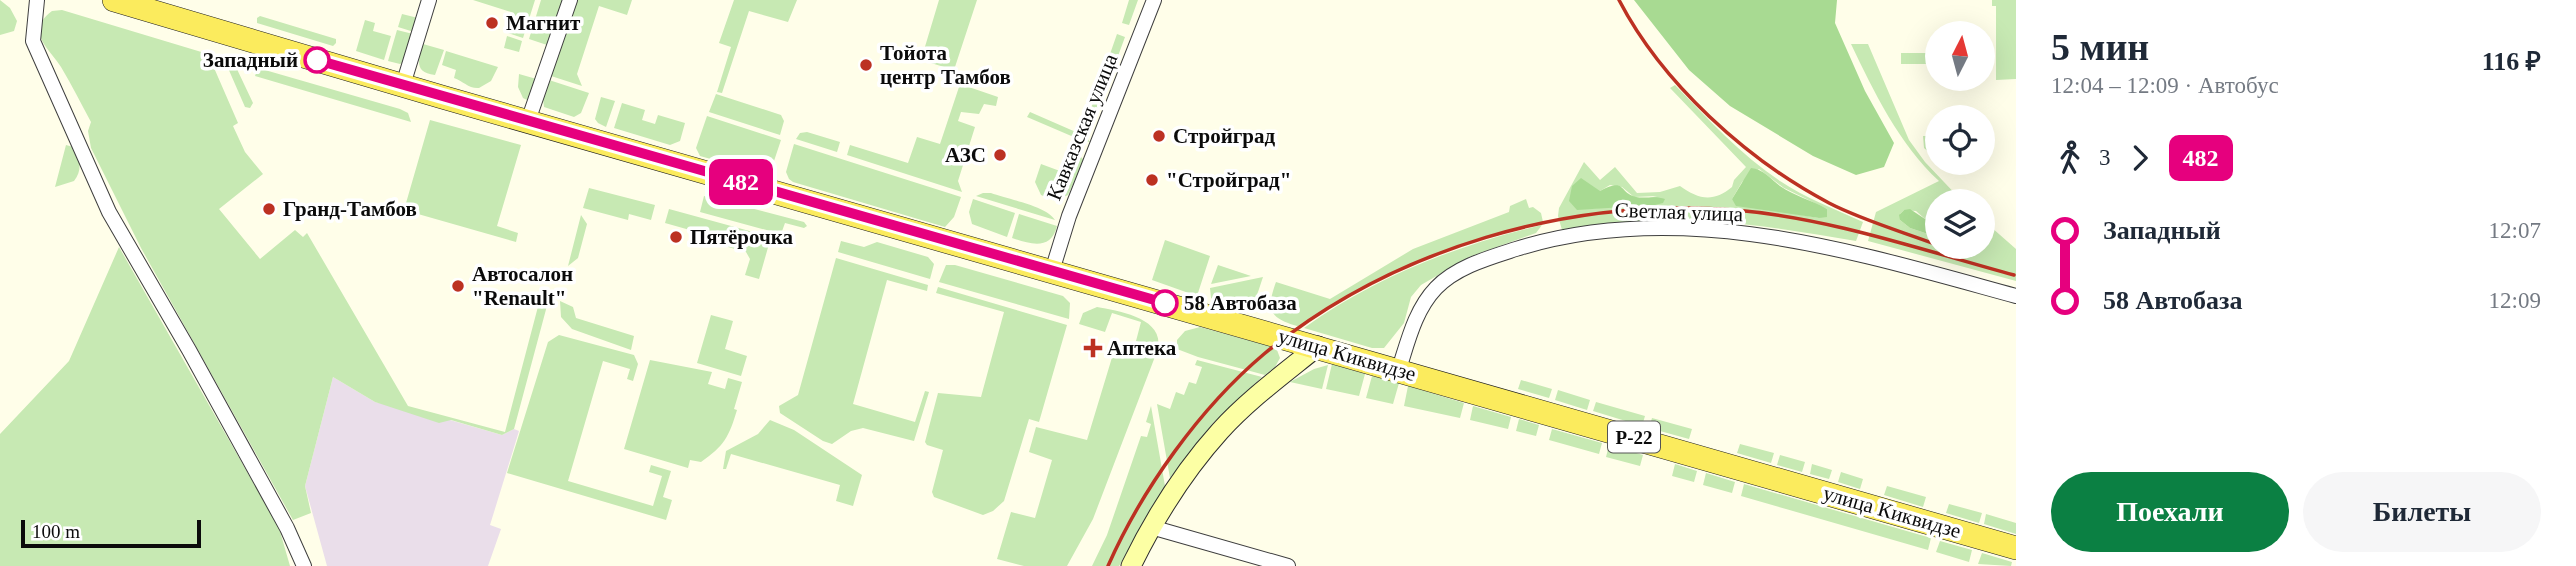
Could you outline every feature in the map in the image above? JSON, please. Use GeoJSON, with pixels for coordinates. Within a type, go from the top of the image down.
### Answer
{"type":"FeatureCollection","features":[{"type":"Feature","properties":{"kind":"main road","name":"улица Киквидзе"},"geometry":{"type":"LineString","coordinates":[[114,0],[2016,548]]}},
{"type":"Feature","properties":{"kind":"street"},"geometry":{"type":"LineString","coordinates":[[37,0],[33,41],[109,212],[287,528],[304,566]]}},
{"type":"Feature","properties":{"kind":"street"},"geometry":{"type":"LineString","coordinates":[[403,85],[429,0]]}},
{"type":"Feature","properties":{"kind":"street"},"geometry":{"type":"LineString","coordinates":[[528,121],[570,0]]}},
{"type":"Feature","properties":{"kind":"street","name":"Кавказская улица"},"geometry":{"type":"LineString","coordinates":[[1052,271],[1069,216],[1154,0]]}},
{"type":"Feature","properties":{"kind":"street","name":"Светлая улица"},"geometry":{"type":"LineString","coordinates":[[1399,369],[1415,320],[1429,296],[1442,282],[1462,269],[1498,255],[1550,238],[1590,232],[1694,229],[1804,242],[1868,255],[2016,296]]}},
{"type":"Feature","properties":{"kind":"street"},"geometry":{"type":"LineString","coordinates":[[1131,566],[1169,496],[1220,430],[1318,346]]}},
{"type":"Feature","properties":{"kind":"street"},"geometry":{"type":"LineString","coordinates":[[1151,527],[1289,566]]}},
{"type":"Feature","properties":{"kind":"shaded area"},"geometry":{"type":"Polygon","coordinates":[[[333,377],[375,402],[502,435],[514,429],[519,431],[490,525],[501,529],[488,566],[327,566],[305,486],[333,377]]]}},
{"type":"Feature","properties":{"kind":"green space"},"geometry":{"type":"Polygon","coordinates":[[[0,0],[10,8],[17,21],[14,31],[0,35],[0,0]]]}},
{"type":"Feature","properties":{"kind":"green space"},"geometry":{"type":"Polygon","coordinates":[[[473,0],[535,0],[523,38],[508,33],[514,13],[473,0]]]}},
{"type":"Feature","properties":{"kind":"green space"},"geometry":{"type":"Polygon","coordinates":[[[541,0],[565,0],[550,46],[529,39],[541,0]]]}},
{"type":"Feature","properties":{"kind":"green space"},"geometry":{"type":"Polygon","coordinates":[[[576,0],[632,0],[627,15],[599,6],[577,74],[582,86],[551,76],[576,0]]]}},
{"type":"Feature","properties":{"kind":"green space"},"geometry":{"type":"Polygon","coordinates":[[[734,0],[797,0],[788,22],[749,11],[722,93],[717,92],[731,47],[719,43],[734,0]]]}},
{"type":"Feature","properties":{"kind":"green space"},"geometry":{"type":"Polygon","coordinates":[[[939,0],[977,0],[954,70],[921,60],[939,0]]]}},
{"type":"Feature","properties":{"kind":"green space"},"geometry":{"type":"Polygon","coordinates":[[[1129,0],[1138,0],[1129,25],[1122,23],[1129,0]]]}},
{"type":"Feature","properties":{"kind":"green space"},"geometry":{"type":"Polygon","coordinates":[[[1634,0],[1837,0],[1835,23],[1865,91],[1894,143],[1884,167],[1856,175],[1813,156],[1730,106],[1689,70],[1634,0]]]}},
{"type":"Feature","properties":{"kind":"green space"},"geometry":{"type":"Polygon","coordinates":[[[1992,0],[2016,0],[2016,79],[1996,80],[1996,6],[1992,6],[1992,0]]]}},
{"type":"Feature","properties":{"kind":"green space"},"geometry":{"type":"Polygon","coordinates":[[[62,10],[208,54],[238,123],[233,126],[245,152],[263,174],[219,209],[260,259],[295,230],[303,237],[307,233],[408,406],[505,432],[540,299],[548,302],[514,429],[502,435],[451,420],[439,423],[375,402],[333,377],[305,486],[311,513],[293,520],[141,248],[91,148],[88,131],[91,122],[61,67],[42,40],[40,26],[44,19],[52,11],[62,10]]]}},
{"type":"Feature","properties":{"kind":"green space"},"geometry":{"type":"Polygon","coordinates":[[[402,14],[418,18],[414,32],[398,27],[402,14]]]}},
{"type":"Feature","properties":{"kind":"green space"},"geometry":{"type":"Polygon","coordinates":[[[260,16],[336,39],[336,43],[333,46],[257,23],[260,16]]]}},
{"type":"Feature","properties":{"kind":"green space"},"geometry":{"type":"Polygon","coordinates":[[[365,20],[375,23],[373,31],[391,36],[384,60],[356,51],[365,20]]]}},
{"type":"Feature","properties":{"kind":"green space"},"geometry":{"type":"Polygon","coordinates":[[[397,30],[413,34],[404,62],[400,64],[388,61],[397,30]]]}},
{"type":"Feature","properties":{"kind":"green space"},"geometry":{"type":"Polygon","coordinates":[[[1117,34],[1125,37],[1095,119],[1088,117],[1117,34]]]}},
{"type":"Feature","properties":{"kind":"green space"},"geometry":{"type":"Polygon","coordinates":[[[507,36],[522,41],[519,52],[504,48],[507,36]]]}},
{"type":"Feature","properties":{"kind":"green space"},"geometry":{"type":"Polygon","coordinates":[[[423,44],[444,50],[435,75],[424,72],[419,65],[423,44]]]}},
{"type":"Feature","properties":{"kind":"green space"},"geometry":{"type":"Polygon","coordinates":[[[1851,44],[1868,44],[1909,140],[1925,166],[1900,134],[1878,99],[1851,44]]]}},
{"type":"Feature","properties":{"kind":"green space"},"geometry":{"type":"Polygon","coordinates":[[[446,51],[498,67],[491,81],[479,88],[472,87],[454,78],[456,70],[442,65],[446,51]]]}},
{"type":"Feature","properties":{"kind":"green space"},"geometry":{"type":"Polygon","coordinates":[[[1901,53],[1925,53],[1925,64],[1901,64],[1901,53]]]}},
{"type":"Feature","properties":{"kind":"green space"},"geometry":{"type":"Polygon","coordinates":[[[231,63],[235,65],[253,103],[250,108],[245,107],[228,68],[231,63]]]}},
{"type":"Feature","properties":{"kind":"green space"},"geometry":{"type":"Polygon","coordinates":[[[258,68],[400,109],[408,113],[411,122],[255,76],[258,68]]]}},
{"type":"Feature","properties":{"kind":"green space"},"geometry":{"type":"Polygon","coordinates":[[[519,74],[540,80],[527,100],[523,98],[518,87],[519,74]]]}},
{"type":"Feature","properties":{"kind":"green space"},"geometry":{"type":"Polygon","coordinates":[[[549,80],[589,93],[581,113],[574,117],[544,107],[543,98],[549,80]]]}},
{"type":"Feature","properties":{"kind":"green space"},"geometry":{"type":"Polygon","coordinates":[[[960,84],[998,97],[996,106],[984,104],[979,114],[961,112],[958,121],[975,127],[958,181],[962,192],[847,155],[850,145],[908,163],[917,137],[940,144],[960,84]]]}},
{"type":"Feature","properties":{"kind":"green space"},"geometry":{"type":"Polygon","coordinates":[[[1675,85],[1765,171],[1810,198],[1863,222],[1856,241],[1707,221],[1634,222],[1562,230],[1559,208],[1584,162],[1600,180],[1615,167],[1637,193],[1660,192],[1680,186],[1693,194],[1712,197],[1732,187],[1734,180],[1746,167],[1670,88],[1675,85]],[[1759,169],[1742,182],[1732,199],[1819,218],[1827,209],[1784,188],[1759,169]],[[1610,185],[1600,191],[1589,209],[1617,206],[1657,196],[1634,197],[1622,187],[1610,185]]]}},
{"type":"Feature","properties":{"kind":"green space"},"geometry":{"type":"Polygon","coordinates":[[[716,94],[781,115],[784,121],[780,135],[709,112],[716,94]]]}},
{"type":"Feature","properties":{"kind":"green space"},"geometry":{"type":"Polygon","coordinates":[[[601,97],[615,101],[606,127],[595,119],[601,97]]]}},
{"type":"Feature","properties":{"kind":"green space"},"geometry":{"type":"Polygon","coordinates":[[[622,103],[645,110],[642,120],[655,124],[658,115],[685,123],[680,141],[670,145],[614,128],[622,103]]]}},
{"type":"Feature","properties":{"kind":"green space"},"geometry":{"type":"Polygon","coordinates":[[[1030,112],[1085,136],[1090,142],[1027,117],[1030,112]]]}},
{"type":"Feature","properties":{"kind":"green space"},"geometry":{"type":"Polygon","coordinates":[[[707,116],[781,140],[771,170],[761,173],[700,156],[696,148],[707,116]]]}},
{"type":"Feature","properties":{"kind":"green space"},"geometry":{"type":"Polygon","coordinates":[[[430,120],[521,145],[497,226],[518,233],[516,242],[404,210],[430,120]]]}},
{"type":"Feature","properties":{"kind":"green space"},"geometry":{"type":"Polygon","coordinates":[[[807,132],[840,142],[837,152],[796,139],[800,133],[807,132]]]}},
{"type":"Feature","properties":{"kind":"green space"},"geometry":{"type":"Polygon","coordinates":[[[794,144],[961,197],[954,217],[945,227],[793,182],[786,172],[794,144]]]}},
{"type":"Feature","properties":{"kind":"green space"},"geometry":{"type":"Polygon","coordinates":[[[66,145],[73,147],[77,155],[79,172],[74,181],[55,187],[66,145]]]}},
{"type":"Feature","properties":{"kind":"green space"},"geometry":{"type":"Polygon","coordinates":[[[1079,155],[1084,160],[1068,195],[1055,201],[1041,195],[1035,182],[1041,164],[1068,174],[1075,157],[1079,155]]]}},
{"type":"Feature","properties":{"kind":"green space"},"geometry":{"type":"Polygon","coordinates":[[[1751,168],[1763,172],[1785,189],[1827,209],[1827,217],[1736,206],[1732,199],[1751,168]]]}},
{"type":"Feature","properties":{"kind":"green space"},"geometry":{"type":"Polygon","coordinates":[[[1933,175],[1937,175],[1951,189],[1925,189],[1925,219],[1916,211],[1904,210],[1900,214],[1900,220],[1910,228],[1925,233],[1925,256],[1868,241],[1876,212],[1939,181],[1933,175]]]}},
{"type":"Feature","properties":{"kind":"green space"},"geometry":{"type":"Polygon","coordinates":[[[1581,178],[1600,191],[1614,185],[1636,197],[1665,199],[1663,203],[1655,205],[1577,210],[1569,201],[1572,186],[1581,178]]]}},
{"type":"Feature","properties":{"kind":"green space"},"geometry":{"type":"Polygon","coordinates":[[[589,188],[655,205],[651,220],[629,214],[628,220],[583,208],[589,188]]]}},
{"type":"Feature","properties":{"kind":"green space"},"geometry":{"type":"Polygon","coordinates":[[[983,193],[1035,207],[1055,220],[976,196],[983,193]]]}},
{"type":"Feature","properties":{"kind":"green space"},"geometry":{"type":"Polygon","coordinates":[[[704,196],[804,222],[807,226],[804,228],[785,223],[781,234],[700,212],[704,196]]]}},
{"type":"Feature","properties":{"kind":"green space"},"geometry":{"type":"Polygon","coordinates":[[[973,199],[1015,213],[1007,237],[972,224],[969,212],[973,199]]]}},
{"type":"Feature","properties":{"kind":"green space"},"geometry":{"type":"Polygon","coordinates":[[[1526,199],[1529,208],[1533,207],[1541,213],[1543,222],[1479,239],[1417,262],[1357,291],[1301,327],[1283,321],[1273,313],[1271,301],[1276,282],[1330,299],[1413,249],[1509,212],[1510,206],[1526,199]]]}},
{"type":"Feature","properties":{"kind":"green space"},"geometry":{"type":"Polygon","coordinates":[[[669,209],[771,237],[759,279],[745,275],[750,259],[746,252],[703,240],[704,234],[665,223],[669,209]]]}},
{"type":"Feature","properties":{"kind":"green space"},"geometry":{"type":"Polygon","coordinates":[[[1910,209],[1925,219],[1925,233],[1910,228],[1900,220],[1899,215],[1910,209]]]}},
{"type":"Feature","properties":{"kind":"green space"},"geometry":{"type":"Polygon","coordinates":[[[1019,214],[1057,226],[1054,234],[1039,244],[1012,238],[1019,214]]]}},
{"type":"Feature","properties":{"kind":"green space"},"geometry":{"type":"Polygon","coordinates":[[[581,215],[587,224],[578,258],[568,266],[581,215]]]}},
{"type":"Feature","properties":{"kind":"green space"},"geometry":{"type":"Polygon","coordinates":[[[1542,225],[1536,233],[1469,257],[1421,285],[1411,297],[1404,323],[1384,348],[1372,348],[1304,328],[1359,293],[1418,265],[1479,242],[1542,225]]]}},
{"type":"Feature","properties":{"kind":"green space"},"geometry":{"type":"Polygon","coordinates":[[[1995,231],[2016,249],[2016,281],[1935,259],[1995,259],[1995,231]]]}},
{"type":"Feature","properties":{"kind":"green space"},"geometry":{"type":"Polygon","coordinates":[[[1165,240],[1210,256],[1197,296],[1152,280],[1165,240]]]}},
{"type":"Feature","properties":{"kind":"green space"},"geometry":{"type":"Polygon","coordinates":[[[841,241],[864,247],[877,242],[928,257],[934,264],[930,279],[838,252],[841,241]]]}},
{"type":"Feature","properties":{"kind":"green space"},"geometry":{"type":"Polygon","coordinates":[[[119,247],[279,528],[290,566],[0,566],[0,434],[69,361],[119,247]]]}},
{"type":"Feature","properties":{"kind":"green space"},"geometry":{"type":"Polygon","coordinates":[[[836,258],[928,285],[927,291],[887,280],[853,404],[915,422],[925,391],[929,392],[914,441],[863,428],[851,431],[832,444],[780,413],[779,406],[798,395],[836,258]]]}},
{"type":"Feature","properties":{"kind":"green space"},"geometry":{"type":"Polygon","coordinates":[[[946,265],[955,265],[1063,296],[1070,303],[1069,319],[939,282],[946,265]]]}},
{"type":"Feature","properties":{"kind":"green space"},"geometry":{"type":"Polygon","coordinates":[[[1218,265],[1251,276],[1211,284],[1218,265]]]}},
{"type":"Feature","properties":{"kind":"green space"},"geometry":{"type":"Polygon","coordinates":[[[1263,277],[1250,306],[1239,309],[1211,298],[1210,288],[1263,277]]]}},
{"type":"Feature","properties":{"kind":"green space"},"geometry":{"type":"Polygon","coordinates":[[[938,287],[1067,325],[1039,422],[1029,419],[1004,501],[993,511],[983,515],[934,497],[932,492],[943,450],[925,442],[938,393],[981,397],[1004,312],[936,293],[938,287]]]}},
{"type":"Feature","properties":{"kind":"green space"},"geometry":{"type":"Polygon","coordinates":[[[560,301],[573,307],[576,318],[634,336],[631,350],[572,329],[561,317],[560,301]]]}},
{"type":"Feature","properties":{"kind":"green space"},"geometry":{"type":"Polygon","coordinates":[[[1097,307],[1128,314],[1147,323],[1158,338],[1158,348],[1136,341],[1141,322],[1112,313],[1105,332],[1079,324],[1083,313],[1097,307]]]}},
{"type":"Feature","properties":{"kind":"green space"},"geometry":{"type":"Polygon","coordinates":[[[711,315],[733,321],[725,349],[747,356],[741,376],[697,363],[711,315]]]}},
{"type":"Feature","properties":{"kind":"green space"},"geometry":{"type":"Polygon","coordinates":[[[1200,327],[1269,346],[1277,350],[1280,358],[1275,367],[1265,375],[1177,349],[1177,340],[1185,331],[1200,327]]]}},
{"type":"Feature","properties":{"kind":"green space"},"geometry":{"type":"Polygon","coordinates":[[[559,335],[634,355],[638,364],[633,381],[627,379],[630,369],[603,361],[568,481],[653,506],[662,476],[649,472],[651,465],[671,471],[663,497],[672,500],[666,520],[507,473],[548,342],[559,335]]]}},
{"type":"Feature","properties":{"kind":"green space"},"geometry":{"type":"Polygon","coordinates":[[[1117,341],[1156,354],[1093,519],[1067,566],[1024,566],[997,559],[1011,512],[1035,518],[1052,460],[1029,452],[1036,427],[1087,440],[1117,341]]]}},
{"type":"Feature","properties":{"kind":"green space"},"geometry":{"type":"Polygon","coordinates":[[[650,360],[712,372],[708,384],[725,389],[728,378],[742,382],[734,409],[737,410],[725,440],[701,462],[690,460],[688,468],[624,449],[650,360]]]}},
{"type":"Feature","properties":{"kind":"green space"},"geometry":{"type":"Polygon","coordinates":[[[1197,360],[1262,377],[1213,423],[1170,478],[1157,404],[1170,409],[1176,392],[1184,395],[1189,382],[1196,384],[1202,367],[1195,365],[1197,360]]]}},
{"type":"Feature","properties":{"kind":"green space"},"geometry":{"type":"Polygon","coordinates":[[[1332,364],[1365,374],[1359,396],[1326,389],[1332,364]]]}},
{"type":"Feature","properties":{"kind":"green space"},"geometry":{"type":"Polygon","coordinates":[[[1328,365],[1322,389],[1290,382],[1314,369],[1328,365]]]}},
{"type":"Feature","properties":{"kind":"green space"},"geometry":{"type":"Polygon","coordinates":[[[1372,376],[1399,383],[1393,404],[1366,398],[1372,376]]]}},
{"type":"Feature","properties":{"kind":"green space"},"geometry":{"type":"Polygon","coordinates":[[[1521,380],[1552,389],[1549,398],[1518,389],[1521,380]]]}},
{"type":"Feature","properties":{"kind":"green space"},"geometry":{"type":"Polygon","coordinates":[[[1408,386],[1464,403],[1460,418],[1404,406],[1408,386]]]}},
{"type":"Feature","properties":{"kind":"green space"},"geometry":{"type":"Polygon","coordinates":[[[1558,390],[1590,400],[1587,410],[1555,400],[1558,390]]]}},
{"type":"Feature","properties":{"kind":"green space"},"geometry":{"type":"Polygon","coordinates":[[[1596,402],[1645,416],[1642,426],[1593,411],[1596,402]]]}},
{"type":"Feature","properties":{"kind":"green space"},"geometry":{"type":"Polygon","coordinates":[[[1151,406],[1165,486],[1119,566],[1092,566],[1107,535],[1141,436],[1147,437],[1151,424],[1146,422],[1151,406]]]}},
{"type":"Feature","properties":{"kind":"green space"},"geometry":{"type":"Polygon","coordinates":[[[1473,406],[1511,417],[1508,429],[1470,420],[1473,406]]]}},
{"type":"Feature","properties":{"kind":"green space"},"geometry":{"type":"Polygon","coordinates":[[[1652,418],[1692,429],[1689,439],[1649,428],[1652,418]]]}},
{"type":"Feature","properties":{"kind":"green space"},"geometry":{"type":"Polygon","coordinates":[[[1519,419],[1539,425],[1536,436],[1516,431],[1519,419]]]}},
{"type":"Feature","properties":{"kind":"green space"},"geometry":{"type":"Polygon","coordinates":[[[770,420],[794,430],[862,475],[853,506],[836,501],[840,485],[731,454],[726,469],[723,469],[726,451],[758,434],[770,420]]]}},
{"type":"Feature","properties":{"kind":"green space"},"geometry":{"type":"Polygon","coordinates":[[[1552,429],[1602,443],[1599,454],[1549,440],[1552,429]]]}},
{"type":"Feature","properties":{"kind":"green space"},"geometry":{"type":"Polygon","coordinates":[[[1740,444],[1774,453],[1771,463],[1737,453],[1740,444]]]}},
{"type":"Feature","properties":{"kind":"green space"},"geometry":{"type":"Polygon","coordinates":[[[1609,445],[1643,455],[1640,466],[1606,457],[1609,445]]]}},
{"type":"Feature","properties":{"kind":"green space"},"geometry":{"type":"Polygon","coordinates":[[[1780,455],[1805,462],[1802,472],[1777,465],[1780,455]]]}},
{"type":"Feature","properties":{"kind":"green space"},"geometry":{"type":"Polygon","coordinates":[[[1675,464],[1697,471],[1694,482],[1672,476],[1675,464]]]}},
{"type":"Feature","properties":{"kind":"green space"},"geometry":{"type":"Polygon","coordinates":[[[1812,464],[1832,470],[1829,479],[1810,474],[1812,464]]]}},
{"type":"Feature","properties":{"kind":"green space"},"geometry":{"type":"Polygon","coordinates":[[[1841,472],[1863,479],[1860,489],[1838,482],[1841,472]]]}},
{"type":"Feature","properties":{"kind":"green space"},"geometry":{"type":"Polygon","coordinates":[[[1706,473],[1735,482],[1732,493],[1703,485],[1706,473]]]}},
{"type":"Feature","properties":{"kind":"green space"},"geometry":{"type":"Polygon","coordinates":[[[1744,484],[1931,538],[1928,550],[1741,496],[1744,484]]]}},
{"type":"Feature","properties":{"kind":"green space"},"geometry":{"type":"Polygon","coordinates":[[[1887,486],[1926,497],[1923,507],[1884,495],[1887,486]]]}},
{"type":"Feature","properties":{"kind":"green space"},"geometry":{"type":"Polygon","coordinates":[[[1949,504],[1982,513],[1979,523],[1946,513],[1949,504]]]}},
{"type":"Feature","properties":{"kind":"green space"},"geometry":{"type":"Polygon","coordinates":[[[1986,514],[2016,523],[2016,534],[1984,524],[1986,514]]]}},
{"type":"Feature","properties":{"kind":"green space"},"geometry":{"type":"Polygon","coordinates":[[[1940,541],[1972,550],[1969,562],[1936,552],[1940,541]]]}},
{"type":"Feature","properties":{"kind":"green space"},"geometry":{"type":"Polygon","coordinates":[[[1982,553],[2012,562],[2011,566],[1978,564],[1982,553]]]}},
{"type":"Feature","properties":{"kind":"railway"},"geometry":{"type":"LineString","coordinates":[[1619,0],[1658,61],[1709,116],[1738,142],[1768,165],[1829,203],[1925,240]]}},
{"type":"Feature","properties":{"kind":"railway"},"geometry":{"type":"LineString","coordinates":[[1108,566],[1138,508],[1175,451],[1217,399],[1264,354],[1315,317],[1369,285],[1426,258],[1486,237],[1547,222],[1610,212],[1673,208],[1735,210],[1841,227],[2014,275]]}},
{"type":"Feature","properties":{"kind":"bus line","name":"482"},"geometry":{"type":"LineString","coordinates":[[317,60],[1165,303]]}},
{"type":"Feature","properties":{"kind":"place","name":"Магнит"},"geometry":{"type":"Point","coordinates":[492,23]}},
{"type":"Feature","properties":{"kind":"place","name":"Западный"},"geometry":{"type":"Point","coordinates":[317,60]}},
{"type":"Feature","properties":{"kind":"place","name":"Тойота центр Тамбов"},"geometry":{"type":"Point","coordinates":[866,65]}},
{"type":"Feature","properties":{"kind":"place","name":"Стройград"},"geometry":{"type":"Point","coordinates":[1159,136]}},
{"type":"Feature","properties":{"kind":"place","name":"АЗС"},"geometry":{"type":"Point","coordinates":[1000,155]}},
{"type":"Feature","properties":{"kind":"place","name":"\"Стройград\""},"geometry":{"type":"Point","coordinates":[1152,180]}},
{"type":"Feature","properties":{"kind":"place","name":"Гранд-Тамбов"},"geometry":{"type":"Point","coordinates":[269,209]}},
{"type":"Feature","properties":{"kind":"place","name":"Пятёрочка"},"geometry":{"type":"Point","coordinates":[676,237]}},
{"type":"Feature","properties":{"kind":"place","name":"Автосалон \"Renault\""},"geometry":{"type":"Point","coordinates":[458,286]}},
{"type":"Feature","properties":{"kind":"place","name":"58 Автобаза"},"geometry":{"type":"Point","coordinates":[1165,303]}},
{"type":"Feature","properties":{"kind":"place","name":"Аптека"},"geometry":{"type":"Point","coordinates":[1093,348]}}]}
